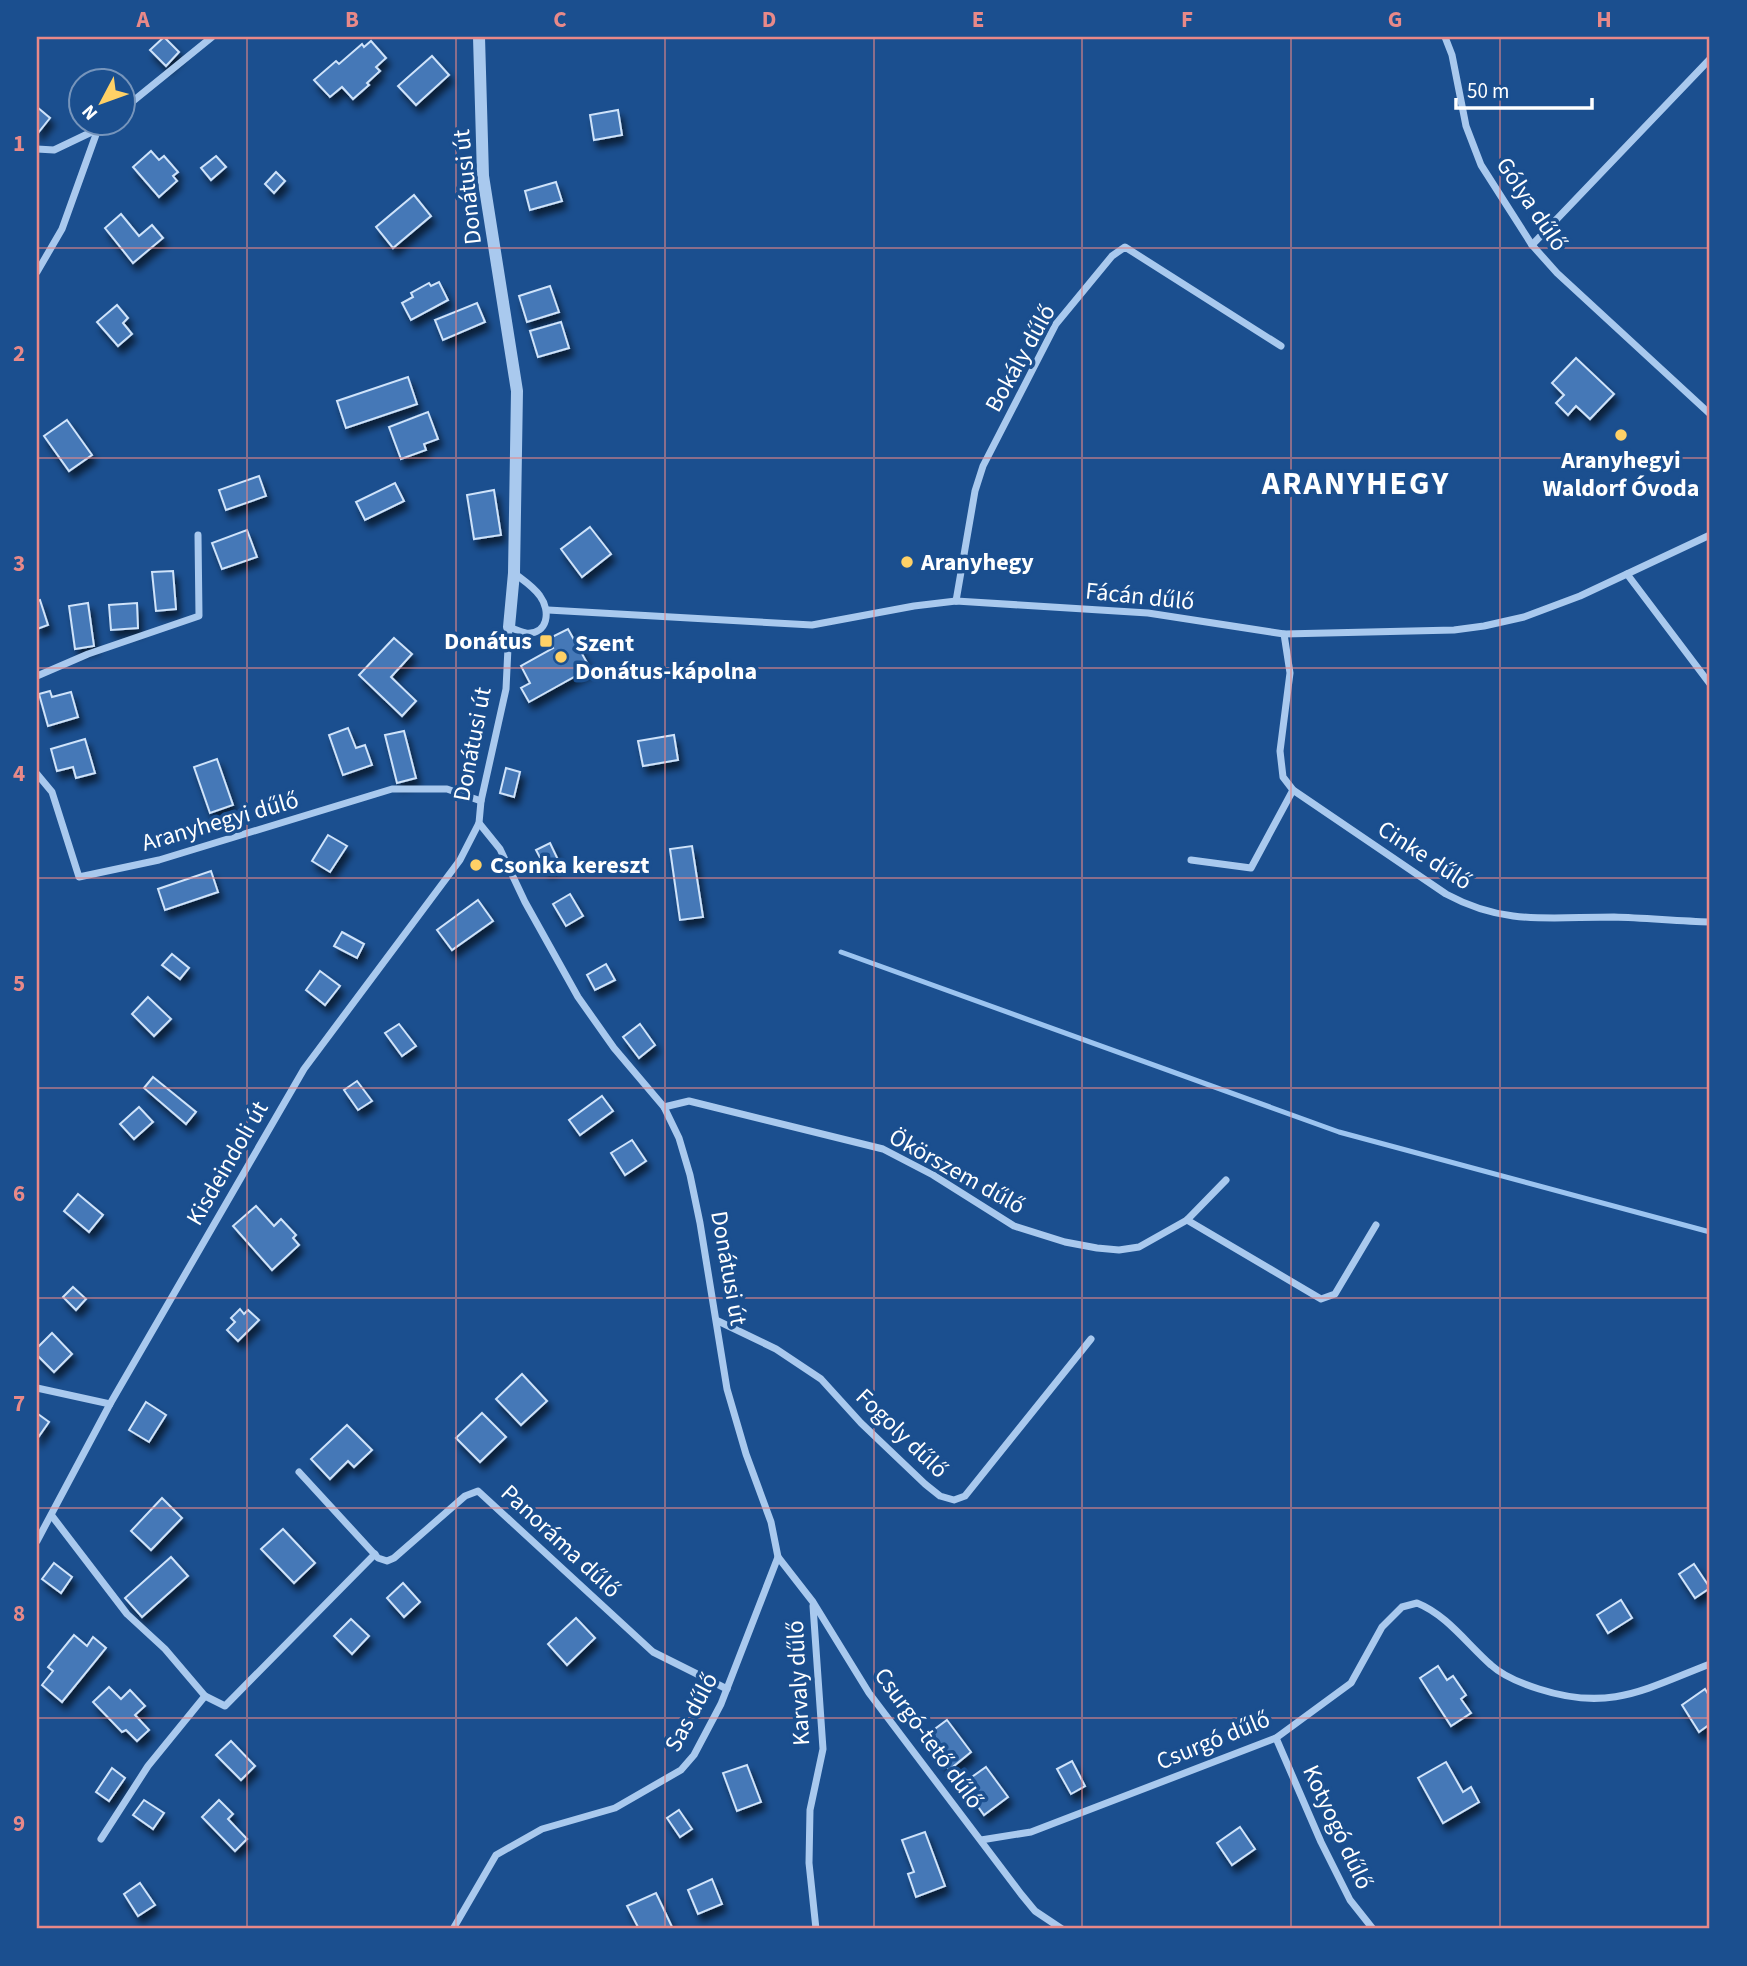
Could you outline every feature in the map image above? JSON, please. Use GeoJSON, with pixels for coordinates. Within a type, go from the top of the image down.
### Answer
{"type":"FeatureCollection","features":[{"type":"Feature","properties":{"kind":"street"},"geometry":{"type":"LineString","coordinates":[[136,99],[212,37]]}},
{"type":"Feature","properties":{"kind":"street","name":"Donátusi út"},"geometry":{"type":"LineString","coordinates":[[479,37],[483,176],[517,391],[514,573],[506,690],[481,801],[479,823],[500,849],[525,902],[578,997],[614,1048],[664,1107],[680,1138],[690,1175],[718,1321],[727,1389],[746,1454],[771,1522],[778,1557]]}},
{"type":"Feature","properties":{"kind":"street","name":"Gólya dűlő"},"geometry":{"type":"LineString","coordinates":[[1445,37],[1452,55],[1466,126],[1480,165],[1532,245],[1557,273],[1710,414]]}},
{"type":"Feature","properties":{"kind":"street"},"geometry":{"type":"LineString","coordinates":[[1532,245],[1710,59]]}},
{"type":"Feature","properties":{"kind":"street"},"geometry":{"type":"LineString","coordinates":[[37,149],[54,150],[85,136]]}},
{"type":"Feature","properties":{"kind":"street"},"geometry":{"type":"LineString","coordinates":[[37,272],[62,229],[96,136]]}},
{"type":"Feature","properties":{"kind":"street","name":"Bokály dűlő"},"geometry":{"type":"LineString","coordinates":[[956,601],[975,491],[983,466],[1056,324],[1112,256],[1125,247],[1281,346]]}},
{"type":"Feature","properties":{"kind":"street"},"geometry":{"type":"LineString","coordinates":[[37,676],[88,654],[199,616],[198,535]]}},
{"type":"Feature","properties":{"kind":"street","name":"Fácán dűlő"},"geometry":{"type":"LineString","coordinates":[[548,610],[812,625],[956,601],[1148,613],[1284,634],[1406,633],[1484,626],[1547,609],[1710,535]]}},
{"type":"Feature","properties":{"kind":"street"},"geometry":{"type":"LineString","coordinates":[[509,627],[527,633],[538,630],[546,621],[548,610],[540,594],[514,573]]}},
{"type":"Feature","properties":{"kind":"street"},"geometry":{"type":"LineString","coordinates":[[1627,574],[1710,684]]}},
{"type":"Feature","properties":{"kind":"street"},"geometry":{"type":"LineString","coordinates":[[1191,860],[1251,868],[1293,790],[1283,777],[1280,751],[1290,673],[1284,634]]}},
{"type":"Feature","properties":{"kind":"street","name":"Aranyhegyi dűlő"},"geometry":{"type":"LineString","coordinates":[[37,774],[52,792],[79,877],[159,860],[392,789],[447,789],[481,801]]}},
{"type":"Feature","properties":{"kind":"street","name":"Cinke dűlő"},"geometry":{"type":"LineString","coordinates":[[1293,790],[1446,894],[1469,906],[1527,919],[1615,917],[1710,922]]}},
{"type":"Feature","properties":{"kind":"street","name":"Kisdeindoli út"},"geometry":{"type":"LineString","coordinates":[[37,1541],[110,1404],[304,1069],[460,860],[479,823]]}},
{"type":"Feature","properties":{"kind":"street","name":"Ökörszem dűlő"},"geometry":{"type":"LineString","coordinates":[[664,1107],[689,1101],[883,1149],[933,1175],[1014,1226],[1065,1242],[1119,1250],[1139,1247],[1187,1220],[1226,1180]]}},
{"type":"Feature","properties":{"kind":"street"},"geometry":{"type":"LineString","coordinates":[[1187,1220],[1321,1298],[1335,1294],[1376,1225]]}},
{"type":"Feature","properties":{"kind":"street","name":"Fogoly dűlő"},"geometry":{"type":"LineString","coordinates":[[718,1321],[776,1349],[821,1379],[861,1423],[925,1484],[940,1496],[954,1500],[965,1496],[1091,1339]]}},
{"type":"Feature","properties":{"kind":"street"},"geometry":{"type":"LineString","coordinates":[[37,1388],[110,1404]]}},
{"type":"Feature","properties":{"kind":"street"},"geometry":{"type":"LineString","coordinates":[[52,1516],[127,1614],[165,1648],[205,1696],[225,1706],[375,1555],[299,1472]]}},
{"type":"Feature","properties":{"kind":"street","name":"Panoráma dűlő"},"geometry":{"type":"LineString","coordinates":[[375,1555],[387,1561],[394,1558],[464,1496],[478,1491],[653,1652],[727,1689]]}},
{"type":"Feature","properties":{"kind":"street","name":"Csurgó-tető dűlő"},"geometry":{"type":"LineString","coordinates":[[778,1557],[813,1602],[869,1693],[1035,1911],[1062,1929]]}},
{"type":"Feature","properties":{"kind":"street","name":"Sas dűlő"},"geometry":{"type":"LineString","coordinates":[[453,1929],[496,1855],[541,1829],[615,1808],[681,1770],[694,1755],[721,1704],[778,1557]]}},
{"type":"Feature","properties":{"kind":"street","name":"Karvaly dűlő"},"geometry":{"type":"LineString","coordinates":[[813,1602],[823,1749],[810,1810],[809,1863],[816,1929]]}},
{"type":"Feature","properties":{"kind":"street","name":"Csurgó dűlő"},"geometry":{"type":"LineString","coordinates":[[981,1840],[1031,1832],[1276,1738],[1352,1683],[1382,1628],[1402,1607],[1417,1602],[1432,1609],[1494,1668],[1526,1685],[1562,1696],[1597,1700],[1628,1696],[1710,1664]]}},
{"type":"Feature","properties":{"kind":"street"},"geometry":{"type":"LineString","coordinates":[[101,1839],[148,1766],[205,1696]]}},
{"type":"Feature","properties":{"kind":"street","name":"Kotyogó dűlő"},"geometry":{"type":"LineString","coordinates":[[1276,1738],[1321,1842],[1350,1900],[1373,1929]]}},
{"type":"Feature","properties":{"kind":"building"},"geometry":{"type":"Polygon","coordinates":[[[164,37],[179,52],[166,66],[150,50],[164,37]]]}},
{"type":"Feature","properties":{"kind":"building"},"geometry":{"type":"Polygon","coordinates":[[[371,41],[386,58],[376,67],[380,71],[353,99],[342,87],[330,97],[314,80],[336,61],[339,64],[362,44],[364,47],[371,41]]]}},
{"type":"Feature","properties":{"kind":"building"},"geometry":{"type":"Polygon","coordinates":[[[432,56],[449,75],[416,105],[398,86],[432,56]]]}},
{"type":"Feature","properties":{"kind":"building"},"geometry":{"type":"Polygon","coordinates":[[[37,107],[50,118],[38,133],[37,132],[37,107]]]}},
{"type":"Feature","properties":{"kind":"building"},"geometry":{"type":"Polygon","coordinates":[[[618,110],[622,135],[594,140],[590,115],[618,110]]]}},
{"type":"Feature","properties":{"kind":"building"},"geometry":{"type":"Polygon","coordinates":[[[151,151],[159,160],[164,156],[178,172],[173,176],[177,181],[159,197],[133,167],[151,151]]]}},
{"type":"Feature","properties":{"kind":"building"},"geometry":{"type":"Polygon","coordinates":[[[216,156],[226,167],[211,180],[201,168],[216,156]]]}},
{"type":"Feature","properties":{"kind":"building"},"geometry":{"type":"Polygon","coordinates":[[[276,172],[285,181],[274,193],[265,184],[276,172]]]}},
{"type":"Feature","properties":{"kind":"building"},"geometry":{"type":"Polygon","coordinates":[[[556,182],[562,201],[530,210],[525,191],[556,182]]]}},
{"type":"Feature","properties":{"kind":"building"},"geometry":{"type":"Polygon","coordinates":[[[414,195],[431,216],[393,248],[376,227],[414,195]]]}},
{"type":"Feature","properties":{"kind":"building"},"geometry":{"type":"Polygon","coordinates":[[[121,214],[139,236],[152,225],[163,238],[133,263],[105,228],[121,214]]]}},
{"type":"Feature","properties":{"kind":"building"},"geometry":{"type":"Polygon","coordinates":[[[439,282],[448,300],[411,320],[402,303],[413,297],[411,293],[429,283],[431,286],[439,282]]]}},
{"type":"Feature","properties":{"kind":"building"},"geometry":{"type":"Polygon","coordinates":[[[550,286],[559,312],[527,322],[519,296],[550,286]]]}},
{"type":"Feature","properties":{"kind":"building"},"geometry":{"type":"Polygon","coordinates":[[[477,303],[485,322],[443,340],[435,320],[477,303]]]}},
{"type":"Feature","properties":{"kind":"building"},"geometry":{"type":"Polygon","coordinates":[[[117,305],[128,318],[123,323],[132,334],[118,346],[97,322],[117,305]]]}},
{"type":"Feature","properties":{"kind":"building"},"geometry":{"type":"Polygon","coordinates":[[[561,322],[569,348],[538,357],[530,331],[561,322]]]}},
{"type":"Feature","properties":{"kind":"building"},"geometry":{"type":"Polygon","coordinates":[[[1576,358],[1614,394],[1590,419],[1576,406],[1568,415],[1556,403],[1564,395],[1552,383],[1576,358]]]}},
{"type":"Feature","properties":{"kind":"building"},"geometry":{"type":"Polygon","coordinates":[[[408,377],[417,404],[346,428],[337,401],[408,377]]]}},
{"type":"Feature","properties":{"kind":"building"},"geometry":{"type":"Polygon","coordinates":[[[428,412],[438,439],[424,444],[426,450],[401,459],[389,427],[428,412]]]}},
{"type":"Feature","properties":{"kind":"building"},"geometry":{"type":"Polygon","coordinates":[[[67,420],[92,455],[69,471],[44,436],[67,420]]]}},
{"type":"Feature","properties":{"kind":"building"},"geometry":{"type":"Polygon","coordinates":[[[259,476],[266,496],[226,510],[219,490],[259,476]]]}},
{"type":"Feature","properties":{"kind":"building"},"geometry":{"type":"Polygon","coordinates":[[[395,483],[404,501],[365,520],[356,502],[395,483]]]}},
{"type":"Feature","properties":{"kind":"building"},"geometry":{"type":"Polygon","coordinates":[[[494,490],[501,535],[474,539],[467,495],[494,490]]]}},
{"type":"Feature","properties":{"kind":"building"},"geometry":{"type":"Polygon","coordinates":[[[590,527],[611,554],[582,577],[561,549],[590,527]]]}},
{"type":"Feature","properties":{"kind":"building"},"geometry":{"type":"Polygon","coordinates":[[[247,530],[257,557],[222,569],[212,543],[247,530]]]}},
{"type":"Feature","properties":{"kind":"building"},"geometry":{"type":"Polygon","coordinates":[[[173,571],[176,609],[156,611],[152,572],[173,571]]]}},
{"type":"Feature","properties":{"kind":"building"},"geometry":{"type":"Polygon","coordinates":[[[40,600],[48,625],[37,629],[37,601],[40,600]]]}},
{"type":"Feature","properties":{"kind":"building"},"geometry":{"type":"Polygon","coordinates":[[[88,603],[94,646],[75,649],[69,606],[88,603]]]}},
{"type":"Feature","properties":{"kind":"building"},"geometry":{"type":"Polygon","coordinates":[[[137,603],[138,628],[111,630],[109,605],[137,603]]]}},
{"type":"Feature","properties":{"kind":"building","name":"Szent Donátus-kápolna"},"geometry":{"type":"Polygon","coordinates":[[[568,629],[590,668],[529,702],[521,688],[530,683],[521,666],[553,648],[548,639],[568,629]]]}},
{"type":"Feature","properties":{"kind":"building"},"geometry":{"type":"Polygon","coordinates":[[[394,638],[412,654],[391,677],[416,701],[402,716],[359,675],[394,638]]]}},
{"type":"Feature","properties":{"kind":"building"},"geometry":{"type":"Polygon","coordinates":[[[50,691],[52,697],[71,692],[78,717],[48,726],[39,694],[50,691]]]}},
{"type":"Feature","properties":{"kind":"building"},"geometry":{"type":"Polygon","coordinates":[[[348,728],[356,748],[365,745],[372,765],[343,775],[329,735],[348,728]]]}},
{"type":"Feature","properties":{"kind":"building"},"geometry":{"type":"Polygon","coordinates":[[[404,731],[416,778],[397,783],[385,735],[404,731]]]}},
{"type":"Feature","properties":{"kind":"building"},"geometry":{"type":"Polygon","coordinates":[[[674,735],[678,760],[643,766],[638,741],[674,735]]]}},
{"type":"Feature","properties":{"kind":"building"},"geometry":{"type":"Polygon","coordinates":[[[85,739],[95,773],[76,778],[73,767],[57,771],[51,749],[85,739]]]}},
{"type":"Feature","properties":{"kind":"building"},"geometry":{"type":"Polygon","coordinates":[[[217,759],[233,805],[210,813],[194,767],[217,759]]]}},
{"type":"Feature","properties":{"kind":"building"},"geometry":{"type":"Polygon","coordinates":[[[506,768],[520,772],[514,797],[500,793],[506,768]]]}},
{"type":"Feature","properties":{"kind":"building"},"geometry":{"type":"Polygon","coordinates":[[[328,835],[347,846],[330,872],[312,861],[328,835]]]}},
{"type":"Feature","properties":{"kind":"building"},"geometry":{"type":"Polygon","coordinates":[[[550,843],[560,864],[547,871],[536,850],[550,843]]]}},
{"type":"Feature","properties":{"kind":"building"},"geometry":{"type":"Polygon","coordinates":[[[692,846],[703,917],[680,920],[670,849],[692,846]]]}},
{"type":"Feature","properties":{"kind":"building"},"geometry":{"type":"Polygon","coordinates":[[[211,871],[218,892],[165,910],[158,889],[211,871]]]}},
{"type":"Feature","properties":{"kind":"building"},"geometry":{"type":"Polygon","coordinates":[[[570,894],[583,916],[566,926],[553,904],[570,894]]]}},
{"type":"Feature","properties":{"kind":"building"},"geometry":{"type":"Polygon","coordinates":[[[478,900],[493,921],[452,950],[437,930],[478,900]]]}},
{"type":"Feature","properties":{"kind":"building"},"geometry":{"type":"Polygon","coordinates":[[[342,932],[364,944],[357,958],[334,946],[342,932]]]}},
{"type":"Feature","properties":{"kind":"building"},"geometry":{"type":"Polygon","coordinates":[[[172,954],[189,968],[180,979],[162,965],[172,954]]]}},
{"type":"Feature","properties":{"kind":"building"},"geometry":{"type":"Polygon","coordinates":[[[606,964],[615,980],[595,990],[587,975],[606,964]]]}},
{"type":"Feature","properties":{"kind":"building"},"geometry":{"type":"Polygon","coordinates":[[[320,971],[340,986],[325,1005],[306,990],[320,971]]]}},
{"type":"Feature","properties":{"kind":"building"},"geometry":{"type":"Polygon","coordinates":[[[148,997],[171,1019],[154,1036],[132,1014],[148,997]]]}},
{"type":"Feature","properties":{"kind":"building"},"geometry":{"type":"Polygon","coordinates":[[[399,1024],[416,1046],[402,1056],[385,1033],[399,1024]]]}},
{"type":"Feature","properties":{"kind":"building"},"geometry":{"type":"Polygon","coordinates":[[[640,1024],[655,1045],[639,1058],[623,1037],[640,1024]]]}},
{"type":"Feature","properties":{"kind":"building"},"geometry":{"type":"Polygon","coordinates":[[[153,1077],[196,1112],[186,1124],[144,1088],[153,1077]]]}},
{"type":"Feature","properties":{"kind":"building"},"geometry":{"type":"Polygon","coordinates":[[[357,1081],[372,1101],[358,1110],[344,1090],[357,1081]]]}},
{"type":"Feature","properties":{"kind":"building"},"geometry":{"type":"Polygon","coordinates":[[[602,1096],[613,1111],[580,1135],[569,1120],[602,1096]]]}},
{"type":"Feature","properties":{"kind":"building"},"geometry":{"type":"Polygon","coordinates":[[[139,1107],[153,1122],[134,1139],[120,1124],[139,1107]]]}},
{"type":"Feature","properties":{"kind":"building"},"geometry":{"type":"Polygon","coordinates":[[[632,1140],[646,1161],[625,1175],[611,1153],[632,1140]]]}},
{"type":"Feature","properties":{"kind":"building"},"geometry":{"type":"Polygon","coordinates":[[[78,1194],[103,1215],[89,1232],[64,1211],[78,1194]]]}},
{"type":"Feature","properties":{"kind":"building"},"geometry":{"type":"Polygon","coordinates":[[[256,1206],[274,1226],[281,1219],[296,1235],[293,1238],[299,1245],[272,1270],[233,1226],[256,1206]]]}},
{"type":"Feature","properties":{"kind":"building"},"geometry":{"type":"Polygon","coordinates":[[[73,1287],[86,1299],[76,1310],[63,1297],[73,1287]]]}},
{"type":"Feature","properties":{"kind":"building"},"geometry":{"type":"Polygon","coordinates":[[[240,1309],[244,1314],[248,1310],[259,1320],[238,1341],[227,1330],[235,1322],[231,1318],[240,1309]]]}},
{"type":"Feature","properties":{"kind":"building"},"geometry":{"type":"Polygon","coordinates":[[[52,1333],[72,1354],[54,1372],[37,1355],[37,1348],[52,1333]]]}},
{"type":"Feature","properties":{"kind":"building"},"geometry":{"type":"Polygon","coordinates":[[[522,1374],[547,1401],[521,1425],[496,1399],[522,1374]]]}},
{"type":"Feature","properties":{"kind":"building"},"geometry":{"type":"Polygon","coordinates":[[[146,1402],[166,1415],[149,1442],[129,1430],[146,1402]]]}},
{"type":"Feature","properties":{"kind":"building"},"geometry":{"type":"Polygon","coordinates":[[[482,1413],[506,1437],[480,1462],[456,1438],[482,1413]]]}},
{"type":"Feature","properties":{"kind":"building"},"geometry":{"type":"Polygon","coordinates":[[[38,1414],[49,1422],[37,1439],[37,1416],[38,1414]]]}},
{"type":"Feature","properties":{"kind":"building"},"geometry":{"type":"Polygon","coordinates":[[[347,1425],[372,1450],[354,1467],[348,1461],[330,1479],[311,1459],[347,1425]]]}},
{"type":"Feature","properties":{"kind":"building"},"geometry":{"type":"Polygon","coordinates":[[[162,1498],[182,1518],[151,1550],[131,1531],[162,1498]]]}},
{"type":"Feature","properties":{"kind":"building"},"geometry":{"type":"Polygon","coordinates":[[[283,1529],[315,1563],[294,1583],[261,1549],[283,1529]]]}},
{"type":"Feature","properties":{"kind":"building"},"geometry":{"type":"Polygon","coordinates":[[[171,1557],[188,1576],[142,1617],[125,1598],[171,1557]]]}},
{"type":"Feature","properties":{"kind":"building"},"geometry":{"type":"Polygon","coordinates":[[[54,1563],[72,1577],[61,1593],[42,1579],[54,1563]]]}},
{"type":"Feature","properties":{"kind":"building"},"geometry":{"type":"Polygon","coordinates":[[[1694,1564],[1710,1588],[1695,1598],[1679,1574],[1694,1564]]]}},
{"type":"Feature","properties":{"kind":"building"},"geometry":{"type":"Polygon","coordinates":[[[403,1583],[420,1602],[404,1617],[387,1598],[403,1583]]]}},
{"type":"Feature","properties":{"kind":"building"},"geometry":{"type":"Polygon","coordinates":[[[1621,1600],[1632,1618],[1608,1633],[1597,1615],[1621,1600]]]}},
{"type":"Feature","properties":{"kind":"building"},"geometry":{"type":"Polygon","coordinates":[[[576,1618],[595,1638],[567,1665],[548,1644],[576,1618]]]}},
{"type":"Feature","properties":{"kind":"building"},"geometry":{"type":"Polygon","coordinates":[[[351,1619],[369,1636],[352,1654],[334,1636],[351,1619]]]}},
{"type":"Feature","properties":{"kind":"building"},"geometry":{"type":"Polygon","coordinates":[[[74,1635],[87,1646],[93,1637],[106,1648],[62,1702],[42,1685],[53,1671],[48,1667],[74,1635]]]}},
{"type":"Feature","properties":{"kind":"building"},"geometry":{"type":"Polygon","coordinates":[[[1438,1666],[1447,1680],[1453,1676],[1466,1695],[1461,1699],[1471,1713],[1451,1726],[1420,1678],[1438,1666]]]}},
{"type":"Feature","properties":{"kind":"building"},"geometry":{"type":"Polygon","coordinates":[[[109,1687],[121,1699],[130,1690],[145,1706],[135,1715],[149,1730],[137,1741],[126,1730],[122,1732],[93,1702],[109,1687]]]}},
{"type":"Feature","properties":{"kind":"building"},"geometry":{"type":"Polygon","coordinates":[[[1705,1689],[1710,1697],[1710,1724],[1699,1732],[1682,1705],[1705,1689]]]}},
{"type":"Feature","properties":{"kind":"building"},"geometry":{"type":"Polygon","coordinates":[[[947,1720],[971,1752],[949,1770],[924,1737],[947,1720]]]}},
{"type":"Feature","properties":{"kind":"building"},"geometry":{"type":"Polygon","coordinates":[[[231,1741],[255,1766],[241,1780],[216,1755],[231,1741]]]}},
{"type":"Feature","properties":{"kind":"building"},"geometry":{"type":"Polygon","coordinates":[[[1072,1761],[1085,1786],[1071,1794],[1057,1769],[1072,1761]]]}},
{"type":"Feature","properties":{"kind":"building"},"geometry":{"type":"Polygon","coordinates":[[[1446,1762],[1463,1792],[1471,1787],[1479,1802],[1443,1823],[1418,1778],[1446,1762]]]}},
{"type":"Feature","properties":{"kind":"building"},"geometry":{"type":"Polygon","coordinates":[[[747,1765],[761,1802],[737,1811],[723,1773],[747,1765]]]}},
{"type":"Feature","properties":{"kind":"building"},"geometry":{"type":"Polygon","coordinates":[[[986,1767],[1008,1797],[984,1815],[962,1784],[986,1767]]]}},
{"type":"Feature","properties":{"kind":"building"},"geometry":{"type":"Polygon","coordinates":[[[112,1768],[125,1778],[109,1801],[96,1792],[112,1768]]]}},
{"type":"Feature","properties":{"kind":"building"},"geometry":{"type":"Polygon","coordinates":[[[144,1800],[164,1813],[153,1829],[133,1815],[144,1800]]]}},
{"type":"Feature","properties":{"kind":"building"},"geometry":{"type":"Polygon","coordinates":[[[219,1800],[233,1814],[228,1819],[247,1839],[235,1851],[202,1817],[219,1800]]]}},
{"type":"Feature","properties":{"kind":"building"},"geometry":{"type":"Polygon","coordinates":[[[679,1810],[692,1829],[680,1837],[667,1818],[679,1810]]]}},
{"type":"Feature","properties":{"kind":"building"},"geometry":{"type":"Polygon","coordinates":[[[1240,1827],[1255,1849],[1232,1865],[1217,1843],[1240,1827]]]}},
{"type":"Feature","properties":{"kind":"building"},"geometry":{"type":"Polygon","coordinates":[[[925,1832],[945,1886],[916,1897],[908,1874],[914,1872],[902,1840],[925,1832]]]}},
{"type":"Feature","properties":{"kind":"building"},"geometry":{"type":"Polygon","coordinates":[[[712,1879],[722,1904],[698,1914],[688,1890],[712,1879]]]}},
{"type":"Feature","properties":{"kind":"building"},"geometry":{"type":"Polygon","coordinates":[[[140,1883],[155,1905],[138,1916],[124,1894],[140,1883]]]}},
{"type":"Feature","properties":{"kind":"building"},"geometry":{"type":"Polygon","coordinates":[[[656,1893],[673,1929],[639,1929],[627,1906],[656,1893]]]}},
{"type":"Feature","properties":{"kind":"waterway"},"geometry":{"type":"LineString","coordinates":[[841,952],[1339,1132],[1710,1232]]}},
{"type":"Feature","properties":{"kind":"place","name":"Aranyhegyi Waldorf Óvoda"},"geometry":{"type":"Point","coordinates":[1621,435]}},
{"type":"Feature","properties":{"kind":"place","name":"Aranyhegy"},"geometry":{"type":"Point","coordinates":[907,562]}},
{"type":"Feature","properties":{"kind":"place","name":"Donátus"},"geometry":{"type":"Point","coordinates":[546,641]}},
{"type":"Feature","properties":{"kind":"place","name":"Szent Donátus-kápolna"},"geometry":{"type":"Point","coordinates":[561,657]}},
{"type":"Feature","properties":{"kind":"place","name":"Csonka kereszt"},"geometry":{"type":"Point","coordinates":[476,865]}},
{"type":"Feature","properties":{"kind":"district","name":"ARANYHEGY"},"geometry":{"type":"Point","coordinates":[1356,483]}}]}
